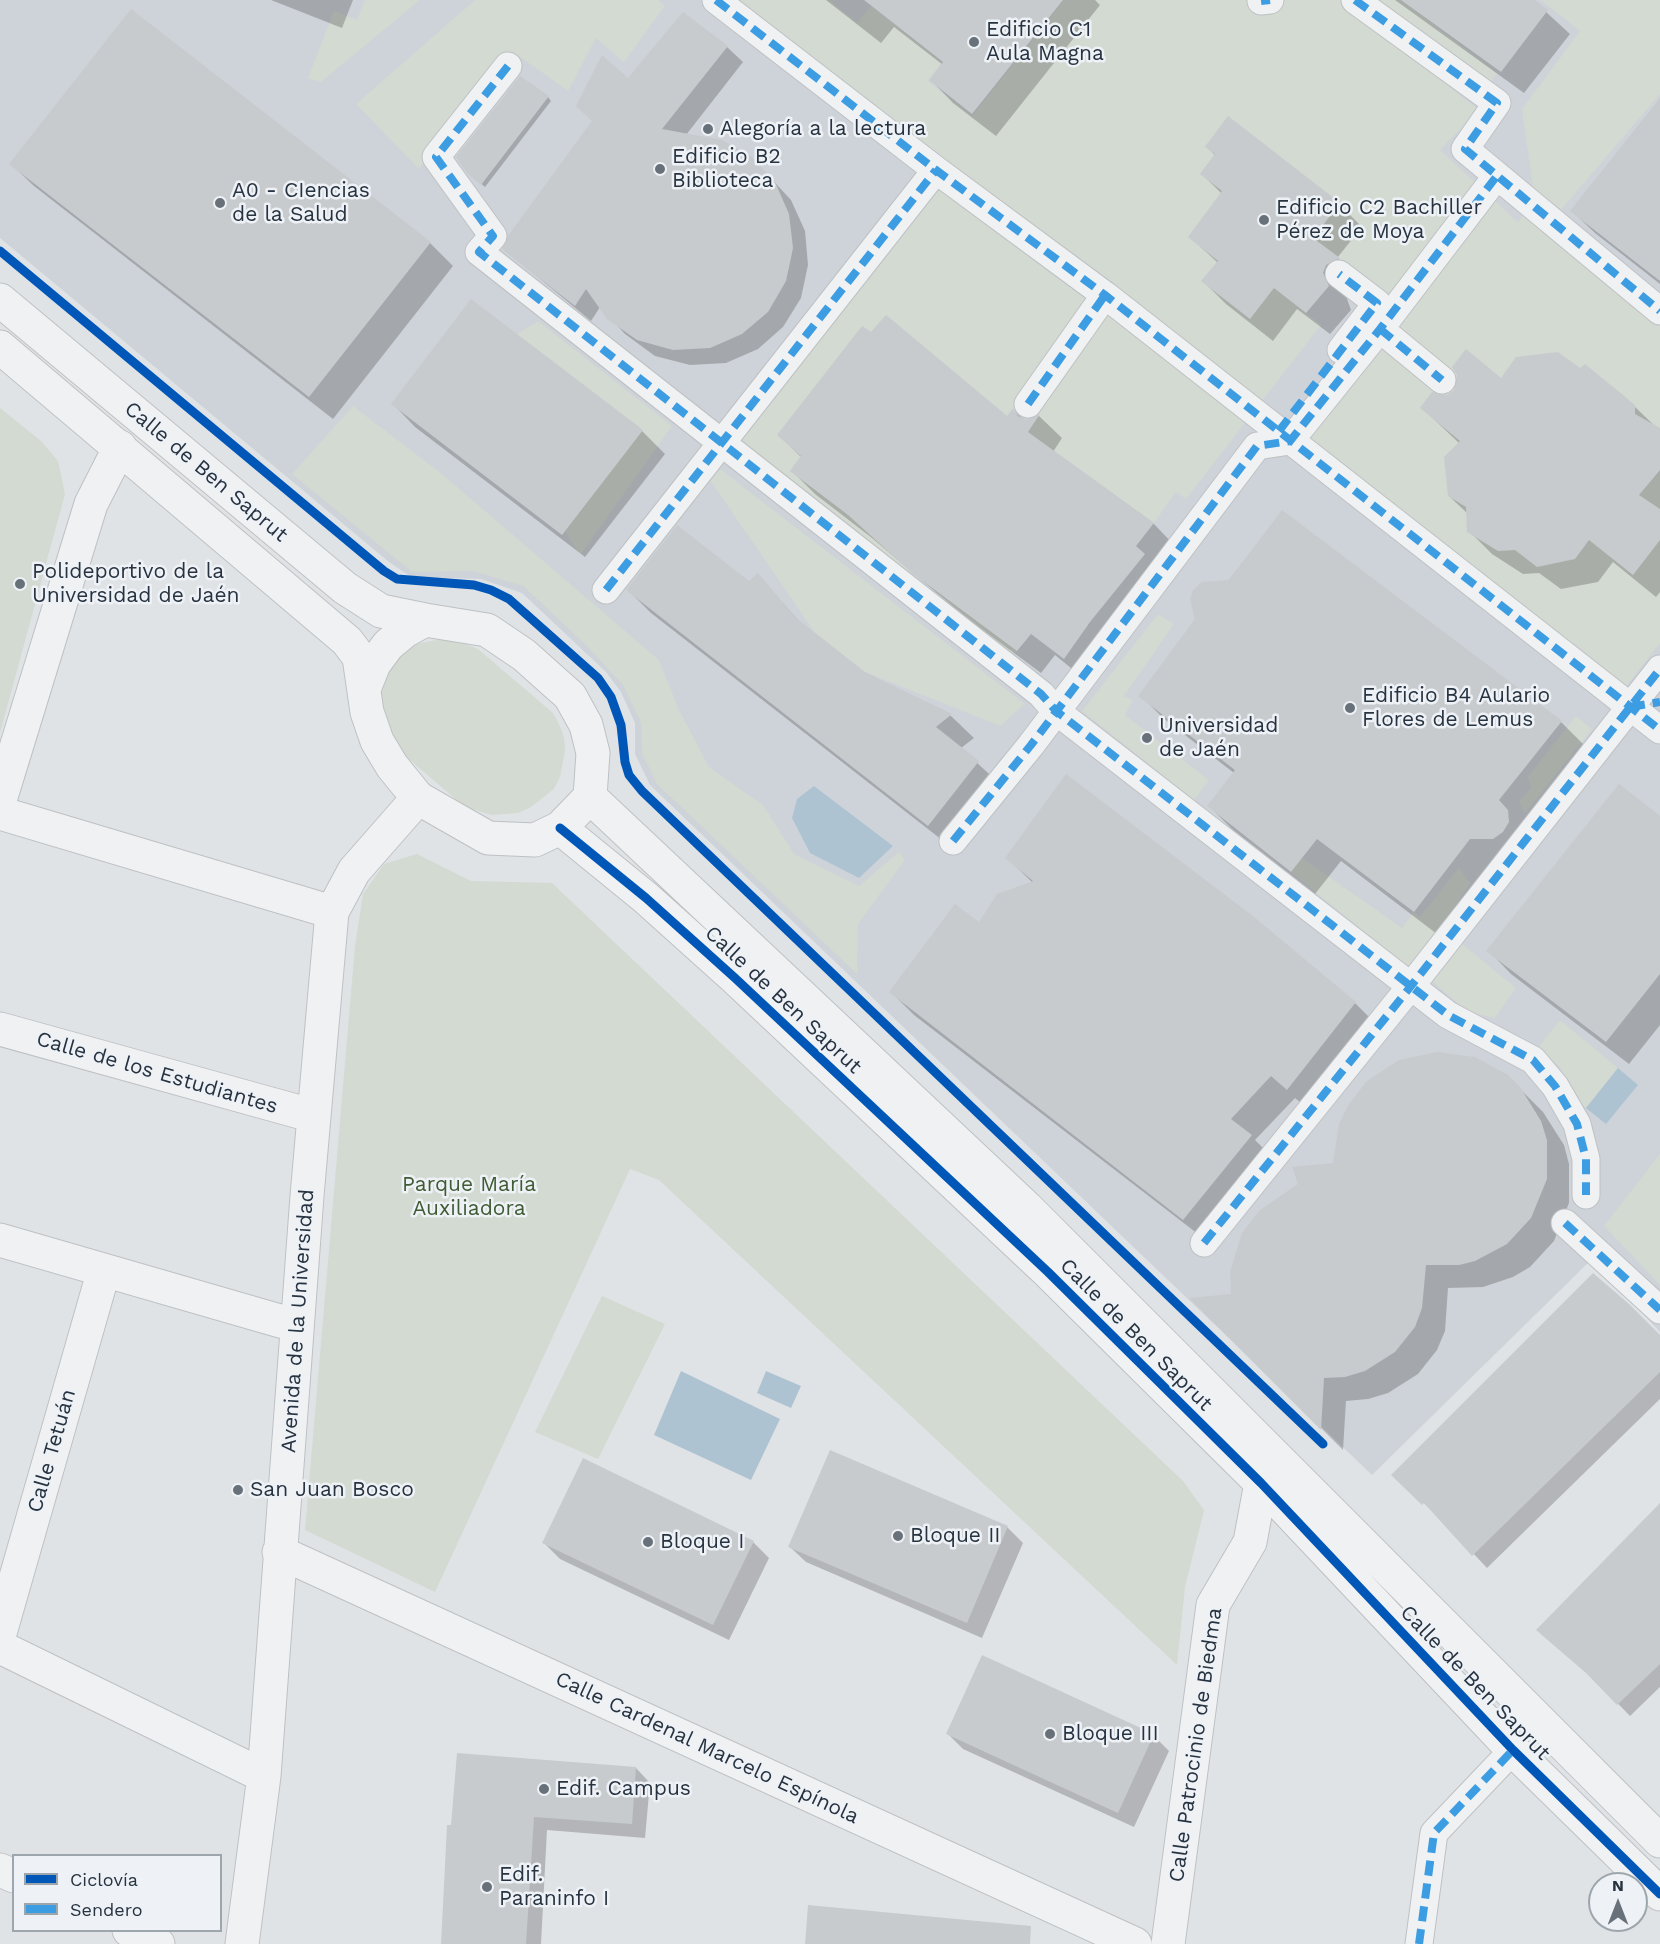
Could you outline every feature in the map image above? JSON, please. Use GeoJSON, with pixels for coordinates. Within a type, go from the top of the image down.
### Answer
{"type":"FeatureCollection","features":[{"type":"Feature","properties":{"kind":"street"},"geometry":{"type":"LineString","coordinates":[[716,0],[936,170],[1105,295],[1660,730]]}},
{"type":"Feature","properties":{"kind":"street"},"geometry":{"type":"LineString","coordinates":[[1355,0],[1497,103],[1466,149],[1496,177],[1660,311]]}},
{"type":"Feature","properties":{"kind":"street"},"geometry":{"type":"LineString","coordinates":[[508,66],[435,157],[493,236],[479,252],[1041,694],[1056,711],[1411,987],[1448,1015],[1533,1060],[1555,1086],[1577,1124],[1586,1159],[1586,1195]]}},
{"type":"Feature","properties":{"kind":"street"},"geometry":{"type":"LineString","coordinates":[[606,590],[936,170]]}},
{"type":"Feature","properties":{"kind":"street"},"geometry":{"type":"LineString","coordinates":[[952,841],[1056,711],[1257,446],[1285,436],[1380,329],[1496,177]]}},
{"type":"Feature","properties":{"kind":"street"},"geometry":{"type":"LineString","coordinates":[[1285,436],[1377,303],[1339,274]]}},
{"type":"Feature","properties":{"kind":"street"},"geometry":{"type":"LineString","coordinates":[[1028,404],[1105,295]]}},
{"type":"Feature","properties":{"kind":"street","name":"Calle de Ben Saprut"},"geometry":{"type":"LineString","coordinates":[[0,300],[345,588],[381,611],[487,630],[515,648],[570,696],[586,725],[593,753],[590,796],[1026,1207],[1660,1841]]}},
{"type":"Feature","properties":{"kind":"street"},"geometry":{"type":"LineString","coordinates":[[1380,329],[1442,380]]}},
{"type":"Feature","properties":{"kind":"street","name":"Calle de Ben Saprut"},"geometry":{"type":"LineString","coordinates":[[0,347],[347,642],[359,657],[367,712],[377,741],[392,766],[418,798]]}},
{"type":"Feature","properties":{"kind":"street"},"geometry":{"type":"LineString","coordinates":[[0,800],[91,504],[120,447]]}},
{"type":"Feature","properties":{"kind":"street"},"geometry":{"type":"LineString","coordinates":[[364,689],[374,664],[388,645],[405,631],[425,620]]}},
{"type":"Feature","properties":{"kind":"street"},"geometry":{"type":"LineString","coordinates":[[1204,1243],[1411,987],[1660,669]]}},
{"type":"Feature","properties":{"kind":"street"},"geometry":{"type":"LineString","coordinates":[[1630,707],[1660,702]]}},
{"type":"Feature","properties":{"kind":"street"},"geometry":{"type":"LineString","coordinates":[[418,798],[488,838],[536,840],[560,828],[590,796]]}},
{"type":"Feature","properties":{"kind":"street","name":"Avenida de la Universidad"},"geometry":{"type":"LineString","coordinates":[[242,1944],[264,1776],[297,1323],[332,912],[354,871],[418,798]]}},
{"type":"Feature","properties":{"kind":"street"},"geometry":{"type":"LineString","coordinates":[[0,813],[332,912]]}},
{"type":"Feature","properties":{"kind":"street","name":"Calle de Ben Saprut"},"geometry":{"type":"LineString","coordinates":[[560,828],[646,898],[744,986],[1039,1263],[1261,1483],[1512,1750],[1660,1894]]}},
{"type":"Feature","properties":{"kind":"street","name":"Calle de los Estudiantes"},"geometry":{"type":"LineString","coordinates":[[0,1029],[314,1116]]}},
{"type":"Feature","properties":{"kind":"street"},"geometry":{"type":"LineString","coordinates":[[1564,1223],[1660,1310]]}},
{"type":"Feature","properties":{"kind":"street"},"geometry":{"type":"LineString","coordinates":[[0,1240],[280,1321],[297,1323]]}},
{"type":"Feature","properties":{"kind":"street","name":"Calle Tetuán"},"geometry":{"type":"LineString","coordinates":[[0,1633],[104,1270]]}},
{"type":"Feature","properties":{"kind":"street","name":"Calle Patrocinio de Biedma"},"geometry":{"type":"LineString","coordinates":[[1168,1944],[1213,1605],[1250,1542],[1261,1483]]}},
{"type":"Feature","properties":{"kind":"street","name":"Calle Cardenal Marcelo Espínola"},"geometry":{"type":"LineString","coordinates":[[279,1552],[1135,1944]]}},
{"type":"Feature","properties":{"kind":"street"},"geometry":{"type":"LineString","coordinates":[[0,1647],[264,1776]]}},
{"type":"Feature","properties":{"kind":"street"},"geometry":{"type":"LineString","coordinates":[[1419,1944],[1434,1833],[1512,1750]]}},
{"type":"Feature","properties":{"kind":"street"},"geometry":{"type":"LineString","coordinates":[[133,1932],[158,1944]]}},
{"type":"Feature","properties":{"kind":"shaded area","name":"Universidad de Jaén"},"geometry":{"type":"Polygon","coordinates":[[[0,0],[1660,0],[1660,1332],[1592,1259],[1372,1475],[650,785],[635,754],[635,723],[621,692],[606,672],[522,593],[481,579],[411,577],[389,562],[0,238],[0,0]]]}},
{"type":"Feature","properties":{"kind":"green space"},"geometry":{"type":"Polygon","coordinates":[[[365,0],[420,0],[321,82],[308,78],[334,11],[357,20],[365,0]]]}},
{"type":"Feature","properties":{"kind":"green space"},"geometry":{"type":"Polygon","coordinates":[[[475,0],[658,0],[665,6],[624,62],[596,38],[568,91],[512,51],[419,169],[356,104],[475,0]]]}},
{"type":"Feature","properties":{"kind":"green space"},"geometry":{"type":"Polygon","coordinates":[[[735,0],[829,0],[857,23],[871,6],[942,62],[928,81],[972,116],[1064,0],[1402,0],[1497,73],[1489,84],[1434,48],[1433,74],[1479,110],[1440,150],[1518,222],[1535,202],[1522,109],[1580,31],[1541,0],[1660,0],[1660,94],[1542,232],[1660,324],[1660,643],[1624,689],[1306,436],[1396,319],[1339,274],[1345,263],[1313,238],[1340,203],[1229,117],[1205,146],[1215,154],[1200,174],[1222,191],[1218,261],[1201,281],[1274,288],[1321,325],[1186,499],[1176,492],[1154,523],[1028,432],[1040,415],[1028,404],[1021,400],[1007,416],[886,315],[871,332],[862,326],[801,456],[790,471],[848,515],[912,572],[908,578],[935,599],[939,593],[1017,651],[1007,660],[733,448],[946,177],[735,0]]]}},
{"type":"Feature","properties":{"kind":"green space"},"geometry":{"type":"Polygon","coordinates":[[[538,321],[672,426],[580,555],[565,531],[517,334],[538,321]]]}},
{"type":"Feature","properties":{"kind":"green space"},"geometry":{"type":"Polygon","coordinates":[[[353,406],[442,474],[659,660],[679,710],[709,767],[763,805],[794,854],[859,886],[899,852],[905,860],[858,924],[857,974],[657,784],[642,753],[641,723],[623,685],[585,644],[523,586],[473,571],[412,572],[292,474],[353,406]]]}},
{"type":"Feature","properties":{"kind":"green space","name":"Polideportivo de la Universidad de Jaén"},"geometry":{"type":"Polygon","coordinates":[[[0,408],[41,441],[58,461],[65,494],[0,733],[0,408]]]}},
{"type":"Feature","properties":{"kind":"green space"},"geometry":{"type":"Polygon","coordinates":[[[720,469],[1025,704],[1000,726],[865,672],[815,633],[710,480],[720,469]]]}},
{"type":"Feature","properties":{"kind":"green space"},"geometry":{"type":"Polygon","coordinates":[[[1158,614],[1174,624],[1124,696],[1133,700],[1125,715],[1209,780],[1194,800],[1082,711],[1158,614]]]}},
{"type":"Feature","properties":{"kind":"green space"},"geometry":{"type":"Polygon","coordinates":[[[441,639],[455,640],[478,649],[553,713],[559,724],[564,737],[565,750],[560,777],[554,789],[531,807],[518,813],[492,815],[465,807],[404,755],[391,740],[379,698],[386,673],[400,655],[416,644],[441,639]]]}},
{"type":"Feature","properties":{"kind":"green space"},"geometry":{"type":"Polygon","coordinates":[[[1576,716],[1592,729],[1525,813],[1519,802],[1531,788],[1528,777],[1576,716]]]}},
{"type":"Feature","properties":{"kind":"green space","name":"Parque María Auxiliadora"},"geometry":{"type":"Polygon","coordinates":[[[417,854],[471,881],[552,883],[1183,1481],[1204,1510],[1185,1587],[1177,1665],[659,1180],[630,1169],[435,1592],[305,1530],[355,946],[363,894],[384,864],[417,854]]]}},
{"type":"Feature","properties":{"kind":"green space"},"geometry":{"type":"Polygon","coordinates":[[[1302,858],[1402,928],[1414,912],[1420,917],[1459,868],[1470,883],[1412,971],[1291,872],[1302,858]]]}},
{"type":"Feature","properties":{"kind":"green space"},"geometry":{"type":"Polygon","coordinates":[[[1461,943],[1516,988],[1495,1018],[1468,1012],[1433,982],[1461,943]]]}},
{"type":"Feature","properties":{"kind":"green space"},"geometry":{"type":"Polygon","coordinates":[[[1560,1020],[1618,1068],[1586,1108],[1577,1100],[1560,1067],[1537,1049],[1560,1020]]]}},
{"type":"Feature","properties":{"kind":"green space"},"geometry":{"type":"Polygon","coordinates":[[[1660,1154],[1660,1285],[1604,1226],[1660,1154]]]}},
{"type":"Feature","properties":{"kind":"green space"},"geometry":{"type":"Polygon","coordinates":[[[602,1296],[665,1324],[598,1459],[535,1432],[602,1296]]]}},
{"type":"Feature","properties":{"kind":"water"},"geometry":{"type":"Polygon","coordinates":[[[814,786],[893,846],[859,878],[810,853],[792,818],[797,799],[814,786]]]}},
{"type":"Feature","properties":{"kind":"water"},"geometry":{"type":"Polygon","coordinates":[[[1618,1068],[1638,1085],[1606,1124],[1586,1108],[1618,1068]]]}},
{"type":"Feature","properties":{"kind":"water"},"geometry":{"type":"Polygon","coordinates":[[[681,1371],[780,1419],[751,1480],[654,1435],[681,1371]]]}},
{"type":"Feature","properties":{"kind":"water"},"geometry":{"type":"Polygon","coordinates":[[[766,1371],[801,1386],[791,1408],[757,1393],[766,1371]]]}},
{"type":"Feature","properties":{"kind":"building","name":"Edificio C1 Aula Magna"},"geometry":{"type":"Polygon","coordinates":[[[864,0],[1063,0],[972,114],[929,80],[943,62],[864,0]]]}},
{"type":"Feature","properties":{"kind":"building"},"geometry":{"type":"Polygon","coordinates":[[[1401,0],[1535,0],[1548,10],[1501,72],[1401,0]]]}},
{"type":"Feature","properties":{"kind":"building","name":"A0 - CIencias de la Salud"},"geometry":{"type":"Polygon","coordinates":[[[131,9],[431,242],[309,397],[9,164],[131,9]]]}},
{"type":"Feature","properties":{"kind":"building","name":"Edificio B2 Biblioteca"},"geometry":{"type":"Polygon","coordinates":[[[683,12],[728,46],[662,129],[722,140],[752,157],[775,182],[789,214],[793,248],[786,281],[768,312],[742,334],[710,348],[673,350],[637,340],[607,319],[586,289],[575,306],[502,249],[508,236],[592,121],[576,106],[602,55],[628,78],[683,12]]]}},
{"type":"Feature","properties":{"kind":"building"},"geometry":{"type":"Polygon","coordinates":[[[520,76],[549,96],[481,185],[468,174],[456,157],[520,76]]]}},
{"type":"Feature","properties":{"kind":"building"},"geometry":{"type":"Polygon","coordinates":[[[1660,98],[1660,281],[1570,211],[1660,98]]]}},
{"type":"Feature","properties":{"kind":"building","name":"Edificio C2 Bachiller Pérez de Moya"},"geometry":{"type":"Polygon","coordinates":[[[1228,116],[1340,203],[1313,238],[1340,258],[1326,265],[1323,273],[1329,286],[1306,313],[1274,288],[1250,319],[1201,281],[1218,261],[1188,237],[1222,191],[1200,174],[1215,154],[1205,147],[1228,116]]]}},
{"type":"Feature","properties":{"kind":"building"},"geometry":{"type":"Polygon","coordinates":[[[471,299],[643,430],[562,535],[391,404],[471,299]]]}},
{"type":"Feature","properties":{"kind":"building"},"geometry":{"type":"Polygon","coordinates":[[[886,315],[1007,416],[1013,409],[1018,416],[1026,420],[1040,414],[1028,432],[1154,523],[1136,546],[1145,554],[1090,622],[1064,659],[1031,634],[1017,651],[912,573],[848,515],[790,471],[801,456],[777,435],[862,326],[871,332],[886,315]]]}},
{"type":"Feature","properties":{"kind":"building"},"geometry":{"type":"Polygon","coordinates":[[[1466,349],[1501,378],[1516,357],[1558,352],[1580,368],[1585,364],[1635,405],[1635,414],[1660,428],[1660,470],[1639,495],[1660,509],[1660,540],[1633,575],[1589,540],[1575,559],[1537,567],[1515,550],[1498,551],[1467,532],[1466,507],[1448,496],[1444,457],[1460,441],[1420,408],[1432,392],[1447,395],[1454,390],[1457,375],[1452,367],[1466,349]]]}},
{"type":"Feature","properties":{"kind":"building","name":"Edificio B4 Aulario Flores de Lemus"},"geometry":{"type":"Polygon","coordinates":[[[1282,510],[1562,721],[1499,800],[1508,810],[1509,822],[1503,832],[1493,839],[1470,839],[1414,912],[1317,839],[1291,872],[1207,806],[1235,770],[1138,696],[1195,619],[1190,599],[1193,590],[1202,582],[1229,580],[1282,510]]]}},
{"type":"Feature","properties":{"kind":"building"},"geometry":{"type":"Polygon","coordinates":[[[677,525],[749,581],[758,573],[796,618],[865,672],[952,714],[936,727],[979,761],[928,826],[626,590],[677,525]]]}},
{"type":"Feature","properties":{"kind":"building"},"geometry":{"type":"Polygon","coordinates":[[[1066,774],[1254,917],[1356,1002],[1287,1090],[1271,1076],[1231,1119],[1252,1135],[1183,1220],[889,992],[955,904],[979,922],[997,894],[1033,881],[1005,858],[1066,774]]]}},
{"type":"Feature","properties":{"kind":"building"},"geometry":{"type":"Polygon","coordinates":[[[1619,784],[1660,816],[1660,974],[1606,1042],[1486,951],[1619,784]]]}},
{"type":"Feature","properties":{"kind":"building"},"geometry":{"type":"Polygon","coordinates":[[[1437,1052],[1475,1057],[1508,1075],[1520,1087],[1541,1121],[1547,1140],[1547,1179],[1531,1218],[1507,1244],[1475,1261],[1459,1265],[1426,1265],[1422,1308],[1415,1327],[1395,1352],[1365,1371],[1345,1377],[1324,1378],[1321,1430],[1189,1298],[1231,1294],[1230,1272],[1242,1233],[1260,1210],[1298,1184],[1292,1167],[1333,1163],[1339,1124],[1349,1104],[1367,1081],[1399,1060],[1437,1052]]]}},
{"type":"Feature","properties":{"kind":"building"},"geometry":{"type":"Polygon","coordinates":[[[1593,1273],[1660,1335],[1660,1372],[1472,1556],[1424,1503],[1422,1505],[1391,1475],[1593,1273]]]}},
{"type":"Feature","properties":{"kind":"building","name":"Bloque II"},"geometry":{"type":"Polygon","coordinates":[[[830,1450],[1008,1526],[967,1623],[788,1547],[830,1450]]]}},
{"type":"Feature","properties":{"kind":"building","name":"Bloque I"},"geometry":{"type":"Polygon","coordinates":[[[583,1458],[754,1541],[713,1625],[542,1543],[583,1458]]]}},
{"type":"Feature","properties":{"kind":"building"},"geometry":{"type":"Polygon","coordinates":[[[1660,1503],[1660,1664],[1617,1705],[1586,1673],[1536,1630],[1660,1503]]]}},
{"type":"Feature","properties":{"kind":"building","name":"Bloque III"},"geometry":{"type":"Polygon","coordinates":[[[982,1655],[1154,1734],[1118,1813],[946,1734],[982,1655]]]}},
{"type":"Feature","properties":{"kind":"building"},"geometry":{"type":"Polygon","coordinates":[[[457,1753],[636,1767],[632,1824],[534,1817],[526,1944],[441,1944],[447,1825],[451,1825],[457,1753]]]}},
{"type":"Feature","properties":{"kind":"building"},"geometry":{"type":"Polygon","coordinates":[[[808,1905],[1031,1926],[1030,1944],[805,1944],[808,1905]]]}},
{"type":"Feature","properties":{"kind":"marked path"},"geometry":{"type":"LineString","coordinates":[[716,0],[936,170],[1105,295],[1660,730]]}},
{"type":"Feature","properties":{"kind":"marked path"},"geometry":{"type":"LineString","coordinates":[[1261,1],[1270,0]]}},
{"type":"Feature","properties":{"kind":"marked path"},"geometry":{"type":"LineString","coordinates":[[1355,0],[1497,103],[1465,149],[1660,311]]}},
{"type":"Feature","properties":{"kind":"marked path"},"geometry":{"type":"LineString","coordinates":[[508,66],[436,157],[493,236],[479,252],[1041,694],[1056,711],[1448,1015],[1533,1060],[1555,1086],[1577,1124],[1586,1159],[1586,1195]]}},
{"type":"Feature","properties":{"kind":"marked path"},"geometry":{"type":"LineString","coordinates":[[606,590],[936,170]]}},
{"type":"Feature","properties":{"kind":"marked path"},"geometry":{"type":"LineString","coordinates":[[953,841],[1031,745],[1257,446],[1290,441],[1380,329],[1496,177]]}},
{"type":"Feature","properties":{"kind":"marked path"},"geometry":{"type":"LineString","coordinates":[[1279,431],[1377,303],[1339,274]]}},
{"type":"Feature","properties":{"kind":"marked path"},"geometry":{"type":"LineString","coordinates":[[1028,404],[1105,295]]}},
{"type":"Feature","properties":{"kind":"marked path"},"geometry":{"type":"LineString","coordinates":[[1380,329],[1442,380]]}},
{"type":"Feature","properties":{"kind":"marked path"},"geometry":{"type":"LineString","coordinates":[[1204,1243],[1411,986],[1660,669]]}},
{"type":"Feature","properties":{"kind":"marked path"},"geometry":{"type":"LineString","coordinates":[[1630,707],[1660,702]]}},
{"type":"Feature","properties":{"kind":"marked path"},"geometry":{"type":"LineString","coordinates":[[1565,1223],[1660,1310]]}},
{"type":"Feature","properties":{"kind":"marked path"},"geometry":{"type":"LineString","coordinates":[[1419,1944],[1434,1833],[1513,1750]]}},
{"type":"Feature","properties":{"kind":"cycle path"},"geometry":{"type":"LineString","coordinates":[[0,251],[384,571],[397,579],[474,585],[491,590],[509,599],[598,678],[611,697],[621,725],[625,762],[629,775],[642,791],[1323,1444]]}},
{"type":"Feature","properties":{"kind":"cycle path"},"geometry":{"type":"LineString","coordinates":[[560,828],[646,898],[735,978],[1048,1272],[1261,1483],[1513,1750],[1660,1894]]}},
{"type":"Feature","properties":{"kind":"place","name":"Edificio C1 Aula Magna"},"geometry":{"type":"Point","coordinates":[974,42]}},
{"type":"Feature","properties":{"kind":"place","name":"Alegoría a la lectura"},"geometry":{"type":"Point","coordinates":[708,129]}},
{"type":"Feature","properties":{"kind":"place","name":"Edificio B2 Biblioteca"},"geometry":{"type":"Point","coordinates":[660,169]}},
{"type":"Feature","properties":{"kind":"place","name":"A0 - CIencias de la Salud"},"geometry":{"type":"Point","coordinates":[220,203]}},
{"type":"Feature","properties":{"kind":"place","name":"Edificio C2 Bachiller Pérez de Moya"},"geometry":{"type":"Point","coordinates":[1264,220]}},
{"type":"Feature","properties":{"kind":"place","name":"Polideportivo de la Universidad de Jaén"},"geometry":{"type":"Point","coordinates":[20,584]}},
{"type":"Feature","properties":{"kind":"place","name":"Edificio B4 Aulario Flores de Lemus"},"geometry":{"type":"Point","coordinates":[1350,708]}},
{"type":"Feature","properties":{"kind":"place","name":"Universidad de Jaén"},"geometry":{"type":"Point","coordinates":[1147,738]}},
{"type":"Feature","properties":{"kind":"place","name":"San Juan Bosco"},"geometry":{"type":"Point","coordinates":[238,1490]}},
{"type":"Feature","properties":{"kind":"place","name":"Bloque II"},"geometry":{"type":"Point","coordinates":[898,1536]}},
{"type":"Feature","properties":{"kind":"place","name":"Bloque I"},"geometry":{"type":"Point","coordinates":[648,1542]}},
{"type":"Feature","properties":{"kind":"place","name":"Bloque III"},"geometry":{"type":"Point","coordinates":[1050,1734]}},
{"type":"Feature","properties":{"kind":"place","name":"Edif. Campus"},"geometry":{"type":"Point","coordinates":[544,1789]}},
{"type":"Feature","properties":{"kind":"place","name":"Edif. Paraninfo I"},"geometry":{"type":"Point","coordinates":[487,1887]}}]}
